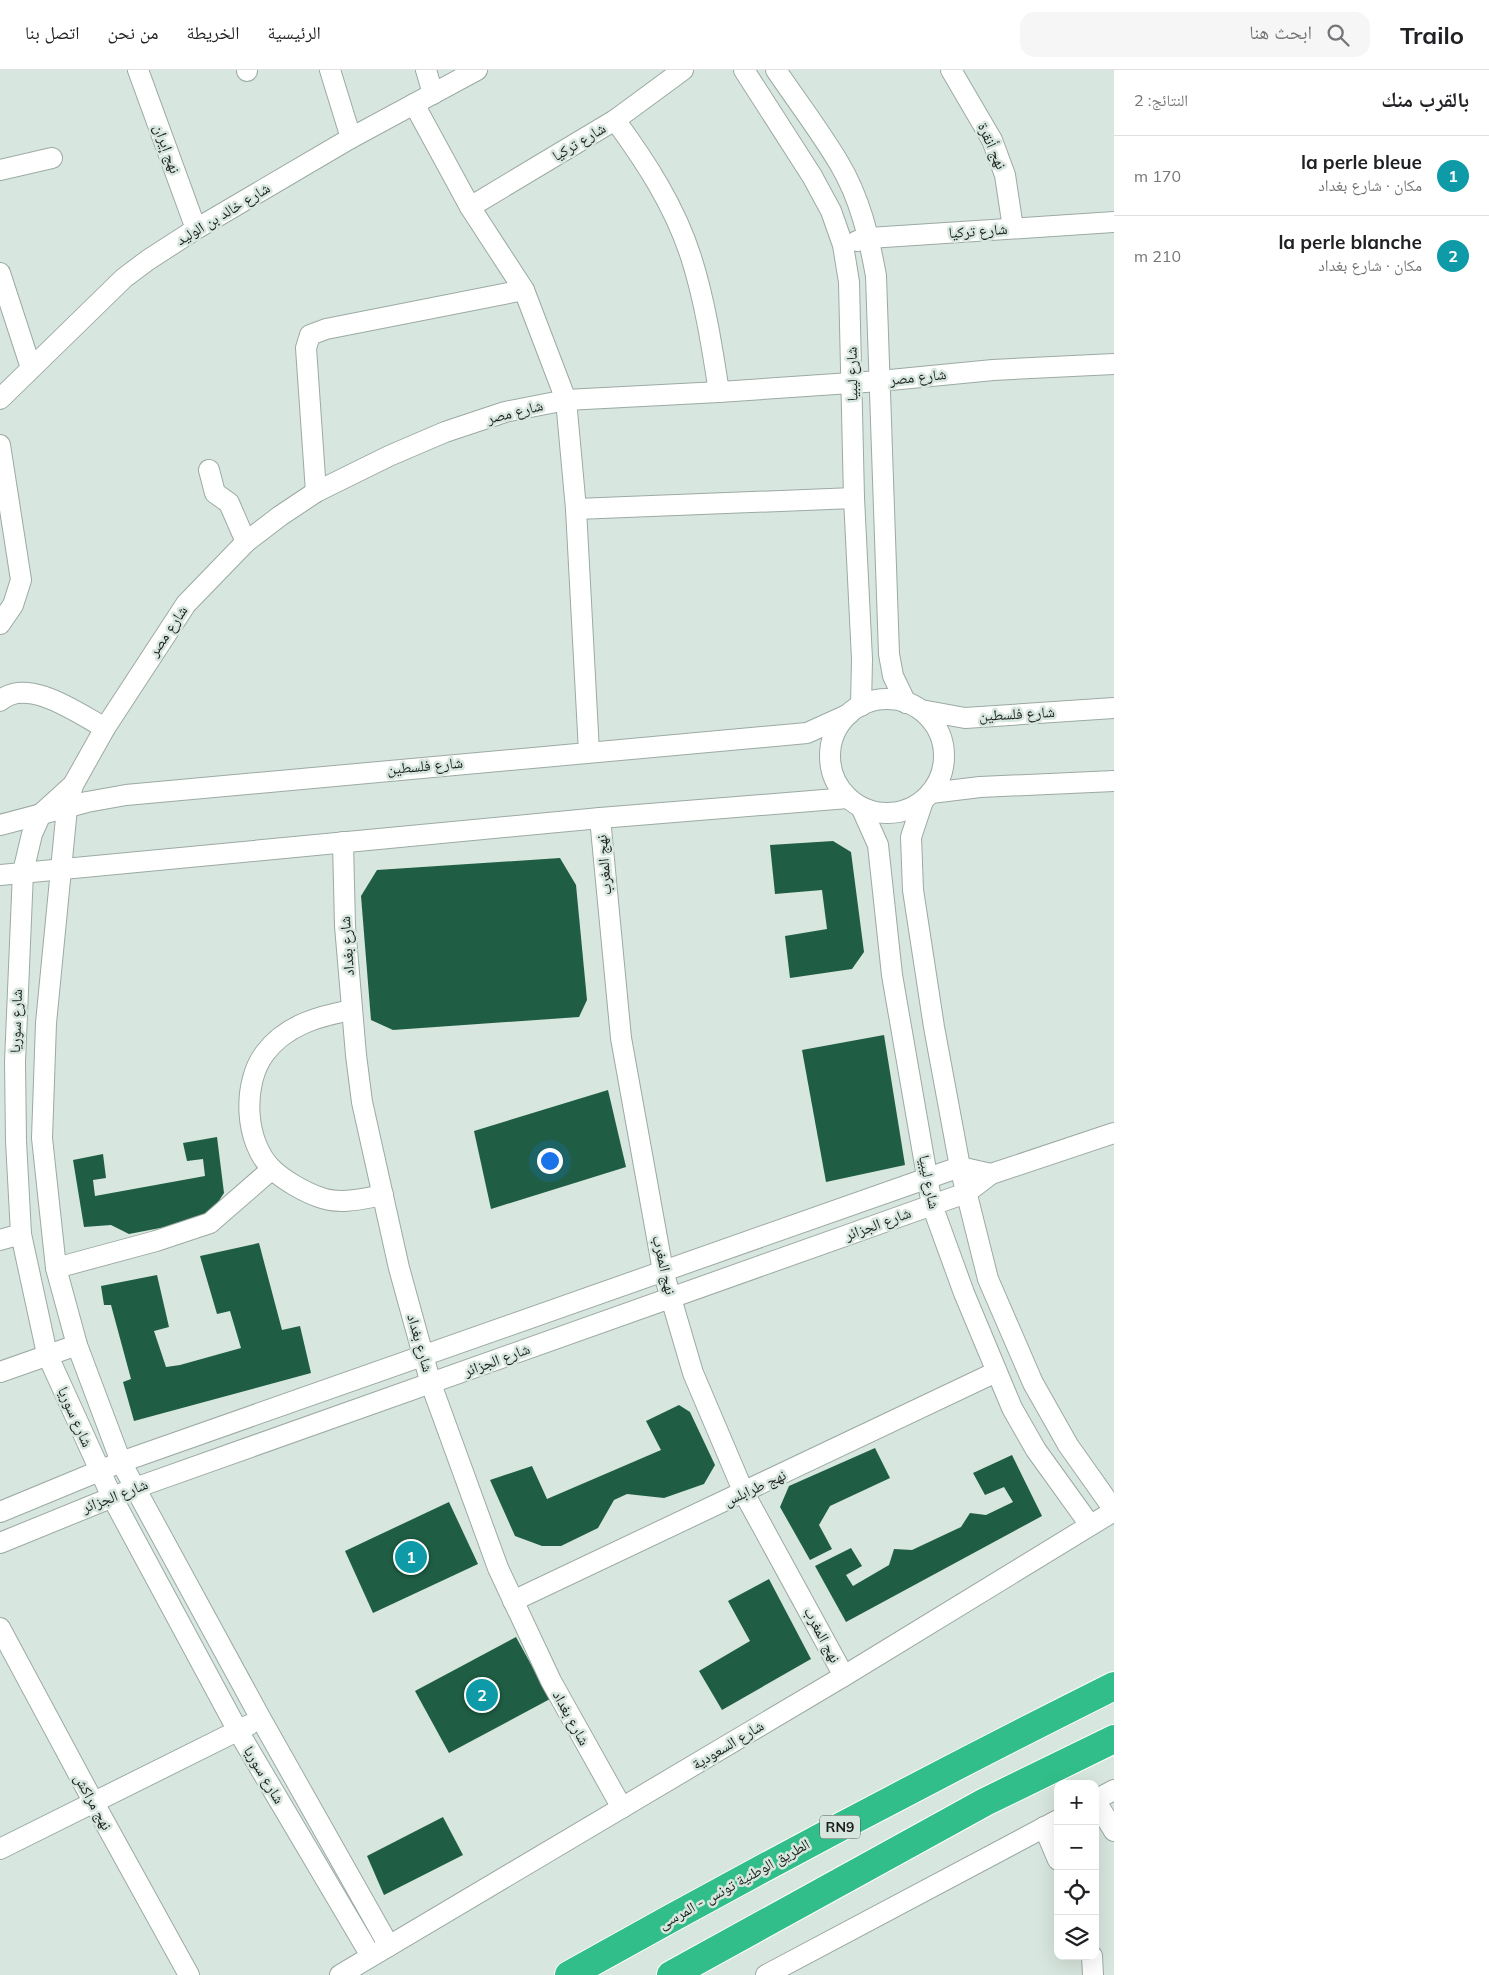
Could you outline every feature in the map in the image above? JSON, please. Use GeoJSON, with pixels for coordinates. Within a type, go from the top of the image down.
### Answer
{"type":"FeatureCollection","features":[{"type":"Feature","properties":{"kind":"highway","name":"الطريق الوطنية تونس - المرسى"},"geometry":{"type":"LineString","coordinates":[[569,1975],[726,1887],[966,1760],[1114,1686]]}},
{"type":"Feature","properties":{"kind":"highway"},"geometry":{"type":"LineString","coordinates":[[670,1975],[985,1802],[1114,1739]]}},
{"type":"Feature","properties":{"kind":"street","name":"نهج إيران"},"geometry":{"type":"LineString","coordinates":[[138,70],[196,229]]}},
{"type":"Feature","properties":{"kind":"street"},"geometry":{"type":"LineString","coordinates":[[330,70],[351,138]]}},
{"type":"Feature","properties":{"kind":"street"},"geometry":{"type":"LineString","coordinates":[[426,70],[433,94]]}},
{"type":"Feature","properties":{"kind":"street","name":"شارع خالد بن الوليد"},"geometry":{"type":"LineString","coordinates":[[0,399],[124,278],[196,229],[351,138],[477,70]]}},
{"type":"Feature","properties":{"kind":"street","name":"شارع تركيا"},"geometry":{"type":"LineString","coordinates":[[470,207],[616,120],[683,70]]}},
{"type":"Feature","properties":{"kind":"street","name":"شارع ليبيا"},"geometry":{"type":"LineString","coordinates":[[744,70],[812,176],[831,212],[843,245],[849,282],[854,498],[862,659],[855,710]]}},
{"type":"Feature","properties":{"kind":"street","name":"شارع ليبيا"},"geometry":{"type":"LineString","coordinates":[[776,70],[840,164],[858,204],[869,238],[876,276],[889,654],[893,676],[913,707]]}},
{"type":"Feature","properties":{"kind":"street","name":"نهج أنقرة"},"geometry":{"type":"LineString","coordinates":[[951,70],[992,140],[1005,176],[1014,228]]}},
{"type":"Feature","properties":{"kind":"street"},"geometry":{"type":"LineString","coordinates":[[414,104],[470,207],[524,290],[566,400],[576,509],[589,752]]}},
{"type":"Feature","properties":{"kind":"street"},"geometry":{"type":"LineString","coordinates":[[616,120],[643,158],[668,203],[690,256],[708,321],[720,392]]}},
{"type":"Feature","properties":{"kind":"street"},"geometry":{"type":"LineString","coordinates":[[0,170],[52,158]]}},
{"type":"Feature","properties":{"kind":"street","name":"شارع تركيا"},"geometry":{"type":"LineString","coordinates":[[843,245],[869,238],[1114,222]]}},
{"type":"Feature","properties":{"kind":"street"},"geometry":{"type":"LineString","coordinates":[[0,273],[31,368]]}},
{"type":"Feature","properties":{"kind":"street"},"geometry":{"type":"LineString","coordinates":[[316,492],[306,348],[310,335],[326,329],[524,290]]}},
{"type":"Feature","properties":{"kind":"street","name":"شارع مصر"},"geometry":{"type":"LineString","coordinates":[[67,808],[73,786],[105,728],[186,604],[246,542],[316,492],[445,432],[505,412],[566,400],[720,392],[880,381],[993,370],[1114,364]]}},
{"type":"Feature","properties":{"kind":"street"},"geometry":{"type":"LineString","coordinates":[[0,445],[21,580],[13,606],[0,624]]}},
{"type":"Feature","properties":{"kind":"street"},"geometry":{"type":"LineString","coordinates":[[209,470],[215,493],[229,503],[246,542]]}},
{"type":"Feature","properties":{"kind":"street"},"geometry":{"type":"LineString","coordinates":[[576,509],[854,498]]}},
{"type":"Feature","properties":{"kind":"street"},"geometry":{"type":"LineString","coordinates":[[0,701],[6,695],[22,691],[41,695],[105,728]]}},
{"type":"Feature","properties":{"kind":"street"},"geometry":{"type":"LineString","coordinates":[[1114,781],[980,787],[927,797],[909,809],[893,813],[876,812],[855,802],[837,783],[831,766],[831,747],[837,729],[855,710],[884,700],[913,707],[932,721],[940,735],[944,750],[944,765],[939,780],[927,797],[911,837],[913,890],[934,1027],[960,1168],[988,1279],[1033,1383],[1068,1445],[1114,1511]]}},
{"type":"Feature","properties":{"kind":"street","name":"شارع فلسطين"},"geometry":{"type":"LineString","coordinates":[[913,707],[965,718],[1114,708]]}},
{"type":"Feature","properties":{"kind":"street","name":"شارع فلسطين"},"geometry":{"type":"LineString","coordinates":[[0,825],[126,795],[807,733],[855,710]]}},
{"type":"Feature","properties":{"kind":"street","name":"شارع مصر"},"geometry":{"type":"LineString","coordinates":[[41,814],[73,786]]}},
{"type":"Feature","properties":{"kind":"street"},"geometry":{"type":"LineString","coordinates":[[0,874],[60,870],[600,818],[855,802]]}},
{"type":"Feature","properties":{"kind":"street","name":"شارع ليبيا"},"geometry":{"type":"LineString","coordinates":[[855,802],[878,845],[893,983],[932,1205],[996,1372],[1012,1408],[1036,1450],[1090,1525]]}},
{"type":"Feature","properties":{"kind":"street","name":"شارع سوريا"},"geometry":{"type":"LineString","coordinates":[[67,808],[46,1023],[42,1138],[56,1268],[77,1345],[121,1462],[261,1719],[389,1946]]}},
{"type":"Feature","properties":{"kind":"street","name":"شارع سوريا"},"geometry":{"type":"LineString","coordinates":[[41,814],[32,834],[23,872],[16,1020],[7,1064],[21,1234],[47,1354],[112,1497],[238,1731],[371,1956]]}},
{"type":"Feature","properties":{"kind":"street","name":"نهج المغرب"},"geometry":{"type":"LineString","coordinates":[[600,818],[622,1038],[662,1271],[693,1373],[744,1493],[844,1676]]}},
{"type":"Feature","properties":{"kind":"street","name":"شارع بغداد"},"geometry":{"type":"LineString","coordinates":[[344,842],[346,926],[352,1010],[362,1102],[399,1268],[431,1384],[498,1568],[565,1708],[622,1808]]}},
{"type":"Feature","properties":{"kind":"street"},"geometry":{"type":"LineString","coordinates":[[352,1010],[317,1016],[286,1032],[265,1052],[255,1070],[249,1096],[250,1123],[258,1148],[272,1169],[319,1198],[348,1202],[383,1195]]}},
{"type":"Feature","properties":{"kind":"street"},"geometry":{"type":"LineString","coordinates":[[16,1020],[46,1023]]}},
{"type":"Feature","properties":{"kind":"street","name":"شارع الجزائر"},"geometry":{"type":"LineString","coordinates":[[0,1543],[135,1488],[966,1193],[991,1174],[1114,1133]]}},
{"type":"Feature","properties":{"kind":"street","name":"شارع الجزائر"},"geometry":{"type":"LineString","coordinates":[[0,1512],[121,1462],[928,1178],[960,1168],[991,1174]]}},
{"type":"Feature","properties":{"kind":"street"},"geometry":{"type":"LineString","coordinates":[[56,1268],[156,1241],[210,1223],[272,1169]]}},
{"type":"Feature","properties":{"kind":"street"},"geometry":{"type":"LineString","coordinates":[[0,1240],[21,1234]]}},
{"type":"Feature","properties":{"kind":"street"},"geometry":{"type":"LineString","coordinates":[[0,1372],[77,1345]]}},
{"type":"Feature","properties":{"kind":"street","name":"نهج طرابلس"},"geometry":{"type":"LineString","coordinates":[[513,1600],[744,1493],[996,1372]]}},
{"type":"Feature","properties":{"kind":"street","name":"شارع السعودية"},"geometry":{"type":"LineString","coordinates":[[340,1975],[844,1676],[1114,1511]]}},
{"type":"Feature","properties":{"kind":"street","name":"نهج مراكش"},"geometry":{"type":"LineString","coordinates":[[0,1628],[189,1975]]}},
{"type":"Feature","properties":{"kind":"street"},"geometry":{"type":"LineString","coordinates":[[0,1849],[261,1719]]}},
{"type":"Feature","properties":{"kind":"street"},"geometry":{"type":"LineString","coordinates":[[1099,1798],[1114,1790]]}},
{"type":"Feature","properties":{"kind":"street"},"geometry":{"type":"LineString","coordinates":[[1099,1807],[1114,1831]]}},
{"type":"Feature","properties":{"kind":"street"},"geometry":{"type":"LineString","coordinates":[[772,1974],[1051,1823],[1054,1839]]}},
{"type":"Feature","properties":{"kind":"street"},"geometry":{"type":"LineString","coordinates":[[1092,1960],[1093,1975]]}},
{"type":"Feature","properties":{"kind":"building"},"geometry":{"type":"Polygon","coordinates":[[[833,841],[851,852],[864,952],[852,969],[790,978],[785,936],[827,929],[822,890],[775,894],[770,845],[833,841]]]}},
{"type":"Feature","properties":{"kind":"building"},"geometry":{"type":"Polygon","coordinates":[[[560,858],[576,885],[587,1000],[579,1017],[393,1030],[371,1020],[361,896],[377,870],[560,858]]]}},
{"type":"Feature","properties":{"kind":"building"},"geometry":{"type":"Polygon","coordinates":[[[884,1035],[905,1165],[826,1182],[802,1050],[884,1035]]]}},
{"type":"Feature","properties":{"kind":"building"},"geometry":{"type":"Polygon","coordinates":[[[608,1090],[626,1167],[491,1209],[474,1131],[608,1090]]]}},
{"type":"Feature","properties":{"kind":"building"},"geometry":{"type":"Polygon","coordinates":[[[217,1137],[224,1193],[207,1219],[129,1234],[111,1225],[84,1227],[73,1160],[103,1154],[106,1178],[93,1180],[95,1196],[205,1176],[203,1159],[187,1161],[183,1143],[217,1137]]]}},
{"type":"Feature","properties":{"kind":"building"},"geometry":{"type":"Polygon","coordinates":[[[259,1243],[282,1330],[300,1326],[311,1373],[134,1421],[123,1382],[131,1379],[111,1305],[104,1305],[101,1286],[157,1275],[169,1327],[154,1331],[166,1367],[180,1365],[241,1348],[230,1311],[217,1314],[200,1256],[259,1243]]]}},
{"type":"Feature","properties":{"kind":"building"},"geometry":{"type":"Polygon","coordinates":[[[679,1405],[690,1412],[715,1465],[704,1484],[664,1498],[627,1494],[614,1500],[598,1528],[561,1546],[542,1546],[515,1536],[490,1480],[532,1466],[547,1499],[661,1450],[646,1421],[679,1405]]]}},
{"type":"Feature","properties":{"kind":"building"},"geometry":{"type":"Polygon","coordinates":[[[875,1448],[890,1478],[830,1506],[819,1525],[832,1549],[810,1560],[780,1507],[789,1486],[875,1448]]]}},
{"type":"Feature","properties":{"kind":"building"},"geometry":{"type":"Polygon","coordinates":[[[1012,1455],[1042,1516],[846,1622],[815,1566],[851,1548],[862,1566],[846,1575],[853,1586],[889,1565],[894,1549],[912,1550],[961,1527],[970,1513],[986,1515],[1013,1502],[1004,1487],[985,1495],[973,1473],[1012,1455]]]}},
{"type":"Feature","properties":{"kind":"building"},"geometry":{"type":"Polygon","coordinates":[[[449,1502],[478,1564],[373,1613],[345,1551],[449,1502]]]}},
{"type":"Feature","properties":{"kind":"building"},"geometry":{"type":"Polygon","coordinates":[[[769,1579],[811,1659],[722,1710],[699,1671],[750,1641],[728,1601],[769,1579]]]}},
{"type":"Feature","properties":{"kind":"building"},"geometry":{"type":"Polygon","coordinates":[[[516,1637],[550,1699],[449,1753],[415,1691],[516,1637]]]}},
{"type":"Feature","properties":{"kind":"building"},"geometry":{"type":"Polygon","coordinates":[[[443,1817],[463,1855],[384,1895],[367,1856],[443,1817]]]}},
{"type":"Feature","properties":{"kind":"place","name":"la perle bleue"},"geometry":{"type":"Point","coordinates":[411,1557]}},
{"type":"Feature","properties":{"kind":"place","name":"la perle blanche"},"geometry":{"type":"Point","coordinates":[482,1695]}}]}
